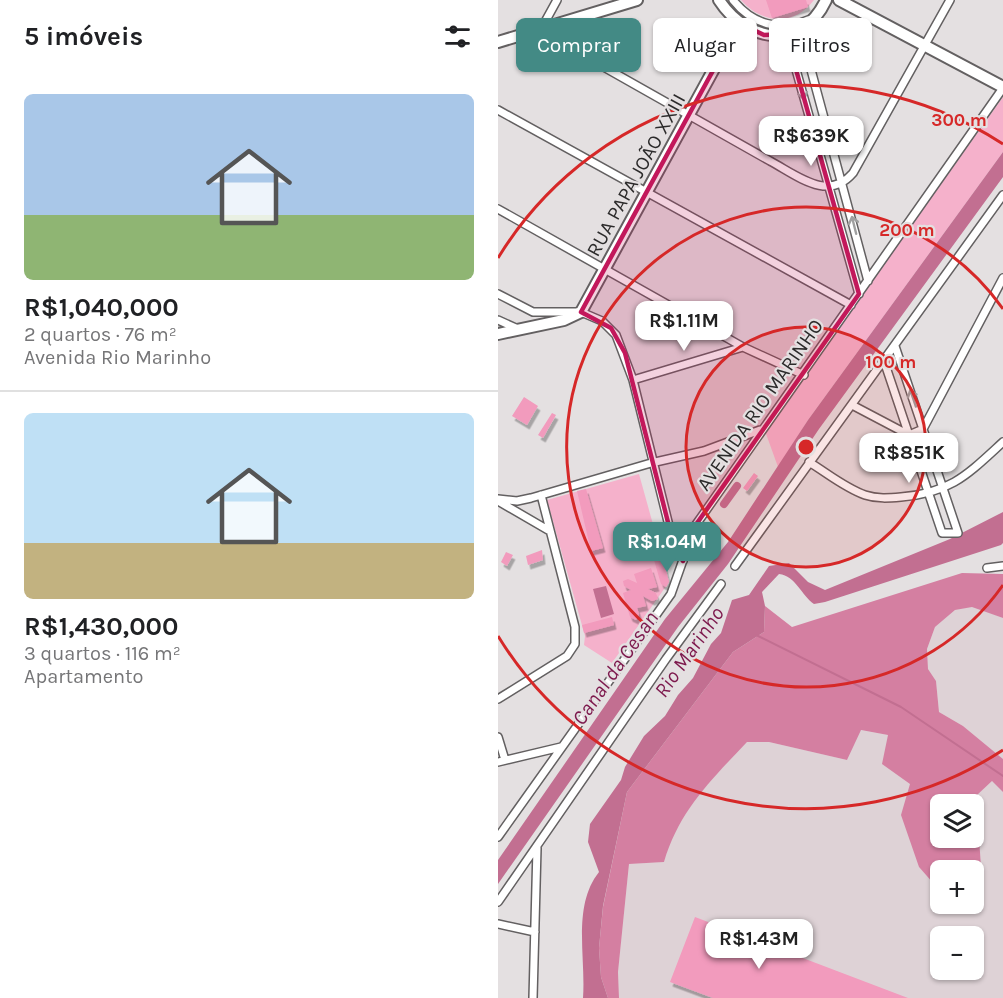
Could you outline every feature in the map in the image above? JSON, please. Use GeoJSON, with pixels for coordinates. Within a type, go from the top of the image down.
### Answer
{"type":"FeatureCollection","features":[{"type":"Feature","properties":{"kind":"street"},"geometry":{"type":"LineString","coordinates":[[547,18],[557,0]]}},
{"type":"Feature","properties":{"kind":"street"},"geometry":{"type":"LineString","coordinates":[[581,18],[637,0]]}},
{"type":"Feature","properties":{"kind":"street"},"geometry":{"type":"LineString","coordinates":[[719,0],[735,18]]}},
{"type":"Feature","properties":{"kind":"street"},"geometry":{"type":"LineString","coordinates":[[733,0],[749,16],[769,25],[793,25],[817,15]]}},
{"type":"Feature","properties":{"kind":"street"},"geometry":{"type":"LineString","coordinates":[[813,18],[826,0]]}},
{"type":"Feature","properties":{"kind":"street"},"geometry":{"type":"LineString","coordinates":[[839,0],[1003,88]]}},
{"type":"Feature","properties":{"kind":"street"},"geometry":{"type":"LineString","coordinates":[[612,72],[804,179],[829,188],[843,184],[863,158],[950,0]]}},
{"type":"Feature","properties":{"kind":"street"},"geometry":{"type":"LineString","coordinates":[[498,42],[516,37]]}},
{"type":"Feature","properties":{"kind":"street","name":"RUA PAPA JOÃO XXIII"},"geometry":{"type":"LineString","coordinates":[[581,312],[713,72]]}},
{"type":"Feature","properties":{"kind":"street"},"geometry":{"type":"LineString","coordinates":[[797,72],[859,294]]}},
{"type":"Feature","properties":{"kind":"street"},"geometry":{"type":"LineString","coordinates":[[812,72],[868,281]]}},
{"type":"Feature","properties":{"kind":"street","name":"AVENIDA RIO MARINHO"},"geometry":{"type":"LineString","coordinates":[[498,837],[671,594],[695,526],[760,430],[804,375],[1003,88]]}},
{"type":"Feature","properties":{"kind":"street"},"geometry":{"type":"LineString","coordinates":[[498,110],[851,305]]}},
{"type":"Feature","properties":{"kind":"street"},"geometry":{"type":"LineString","coordinates":[[735,566],[1003,195]]}},
{"type":"Feature","properties":{"kind":"street"},"geometry":{"type":"LineString","coordinates":[[498,209],[743,347],[804,375]]}},
{"type":"Feature","properties":{"kind":"street"},"geometry":{"type":"LineString","coordinates":[[909,435],[923,429],[1003,278]]}},
{"type":"Feature","properties":{"kind":"street"},"geometry":{"type":"LineString","coordinates":[[498,294],[532,312],[581,312],[602,321],[611,328],[625,353],[651,463],[674,546],[683,561]]}},
{"type":"Feature","properties":{"kind":"street"},"geometry":{"type":"LineString","coordinates":[[498,334],[564,320],[581,312]]}},
{"type":"Feature","properties":{"kind":"street"},"geometry":{"type":"LineString","coordinates":[[498,320],[518,329]]}},
{"type":"Feature","properties":{"kind":"street"},"geometry":{"type":"LineString","coordinates":[[884,361],[942,532],[958,533],[895,346]]}},
{"type":"Feature","properties":{"kind":"street"},"geometry":{"type":"LineString","coordinates":[[633,380],[743,347]]}},
{"type":"Feature","properties":{"kind":"street"},"geometry":{"type":"LineString","coordinates":[[852,405],[909,435]]}},
{"type":"Feature","properties":{"kind":"street"},"geometry":{"type":"LineString","coordinates":[[498,500],[517,501],[541,495],[651,463],[704,451],[760,430]]}},
{"type":"Feature","properties":{"kind":"street"},"geometry":{"type":"LineString","coordinates":[[809,462],[858,492],[871,496],[884,498],[928,494],[962,479],[1003,442]]}},
{"type":"Feature","properties":{"kind":"street"},"geometry":{"type":"LineString","coordinates":[[498,699],[567,656],[574,644],[575,627],[548,530],[541,495]]}},
{"type":"Feature","properties":{"kind":"street"},"geometry":{"type":"LineString","coordinates":[[498,500],[548,530]]}},
{"type":"Feature","properties":{"kind":"street"},"geometry":{"type":"LineString","coordinates":[[987,568],[1003,566]]}},
{"type":"Feature","properties":{"kind":"street"},"geometry":{"type":"LineString","coordinates":[[498,902],[666,659],[721,584]]}},
{"type":"Feature","properties":{"kind":"street"},"geometry":{"type":"LineString","coordinates":[[498,737],[502,761],[561,747]]}},
{"type":"Feature","properties":{"kind":"street"},"geometry":{"type":"LineString","coordinates":[[533,998],[537,847]]}},
{"type":"Feature","properties":{"kind":"street"},"geometry":{"type":"LineString","coordinates":[[498,924],[535,932]]}},
{"type":"Feature","properties":{"kind":"highlighted area"},"geometry":{"type":"Polygon","coordinates":[[[739,23],[764,35],[786,34],[859,294],[695,526],[683,561],[674,546],[625,353],[611,328],[581,312],[739,23]]]}},
{"type":"Feature","properties":{"kind":"shaded area"},"geometry":{"type":"Polygon","coordinates":[[[741,0],[814,0],[806,9],[788,18],[768,18],[749,8],[741,0]]]}},
{"type":"Feature","properties":{"kind":"shaded area"},"geometry":{"type":"Polygon","coordinates":[[[1003,97],[1003,152],[808,420],[778,467],[765,431],[1003,97]]]}},
{"type":"Feature","properties":{"kind":"shaded area","name":"Rio Marinho"},"geometry":{"type":"Polygon","coordinates":[[[1003,152],[1003,177],[819,429],[728,564],[678,627],[498,884],[498,860],[665,619],[728,542],[808,420],[1003,152]]]}},
{"type":"Feature","properties":{"kind":"shaded area"},"geometry":{"type":"Polygon","coordinates":[[[639,474],[669,582],[612,663],[584,645],[585,636],[547,500],[639,474]]]}},
{"type":"Feature","properties":{"kind":"shaded area"},"geometry":{"type":"Polygon","coordinates":[[[1003,512],[1003,543],[1001,545],[825,602],[814,604],[790,578],[779,574],[762,592],[765,606],[764,632],[733,652],[627,792],[603,906],[599,948],[601,977],[608,998],[583,998],[583,916],[591,885],[599,872],[588,842],[590,824],[621,780],[625,767],[644,736],[665,716],[678,695],[693,678],[711,644],[721,633],[732,600],[749,595],[769,566],[789,563],[808,582],[825,590],[950,539],[1003,512]]]}},
{"type":"Feature","properties":{"kind":"shaded area"},"geometry":{"type":"Polygon","coordinates":[[[962,573],[1003,574],[1003,618],[972,607],[955,610],[935,627],[927,649],[928,669],[936,681],[939,712],[963,726],[1003,759],[1003,792],[992,781],[978,794],[930,794],[930,848],[980,848],[981,860],[930,860],[930,880],[919,867],[901,815],[910,784],[882,764],[888,735],[861,730],[847,760],[769,742],[747,742],[709,783],[687,812],[670,844],[664,862],[629,864],[618,972],[619,998],[608,998],[601,977],[599,948],[603,907],[627,792],[733,652],[764,632],[765,606],[792,627],[962,573]]]}},
{"type":"Feature","properties":{"kind":"shaded area"},"geometry":{"type":"Polygon","coordinates":[[[606,586],[614,614],[601,618],[593,589],[606,586]]]}},
{"type":"Feature","properties":{"kind":"shaded area"},"geometry":{"type":"Polygon","coordinates":[[[973,606],[1003,618],[1003,759],[963,726],[939,712],[936,681],[928,669],[927,649],[935,627],[955,610],[973,606]]]}},
{"type":"Feature","properties":{"kind":"shaded area"},"geometry":{"type":"Polygon","coordinates":[[[860,730],[889,735],[911,784],[919,867],[930,880],[930,914],[984,914],[984,860],[981,860],[980,848],[984,848],[984,794],[978,794],[992,781],[1003,792],[1003,998],[619,998],[618,972],[629,864],[664,862],[670,840],[699,792],[747,742],[769,742],[847,760],[860,730]]]}},
{"type":"Feature","properties":{"kind":"building"},"geometry":{"type":"Polygon","coordinates":[[[766,0],[806,0],[808,7],[772,18],[766,0]]]}},
{"type":"Feature","properties":{"kind":"building"},"geometry":{"type":"Polygon","coordinates":[[[807,123],[809,128],[798,133],[795,128],[807,123]]]}},
{"type":"Feature","properties":{"kind":"building"},"geometry":{"type":"Polygon","coordinates":[[[524,397],[538,406],[527,425],[512,416],[524,397]]]}},
{"type":"Feature","properties":{"kind":"building"},"geometry":{"type":"Polygon","coordinates":[[[552,413],[556,415],[543,438],[538,435],[552,413]]]}},
{"type":"Feature","properties":{"kind":"building"},"geometry":{"type":"Polygon","coordinates":[[[754,473],[758,476],[747,491],[743,488],[754,473]]]}},
{"type":"Feature","properties":{"kind":"building"},"geometry":{"type":"Polygon","coordinates":[[[586,489],[603,548],[591,551],[577,491],[586,489]]]}},
{"type":"Feature","properties":{"kind":"building"},"geometry":{"type":"Polygon","coordinates":[[[655,547],[661,551],[669,582],[666,587],[661,584],[652,553],[655,547]]]}},
{"type":"Feature","properties":{"kind":"building"},"geometry":{"type":"Polygon","coordinates":[[[542,550],[543,560],[528,565],[526,556],[542,550]]]}},
{"type":"Feature","properties":{"kind":"building"},"geometry":{"type":"Polygon","coordinates":[[[506,552],[513,555],[507,566],[501,562],[506,552]]]}},
{"type":"Feature","properties":{"kind":"building"},"geometry":{"type":"Polygon","coordinates":[[[651,568],[657,587],[648,589],[656,593],[658,599],[652,601],[643,596],[646,606],[637,608],[639,614],[636,620],[630,617],[623,593],[631,590],[624,586],[623,581],[628,579],[637,583],[634,574],[651,568]]]}},
{"type":"Feature","properties":{"kind":"building"},"geometry":{"type":"Polygon","coordinates":[[[612,617],[614,625],[584,633],[582,625],[612,617]]]}},
{"type":"Feature","properties":{"kind":"building"},"geometry":{"type":"Polygon","coordinates":[[[695,917],[908,998],[713,998],[670,982],[695,917]]]}},
{"type":"Feature","properties":{"kind":"waterway"},"geometry":{"type":"LineString","coordinates":[[724,504],[737,486]]}},
{"type":"Feature","properties":{"kind":"waterway"},"geometry":{"type":"LineString","coordinates":[[756,635],[901,707],[1003,776]]}},
{"type":"Feature","properties":{"kind":"water label","name":"Canal da Cesan"},"geometry":{"type":"Point","coordinates":[615,668]}}]}
